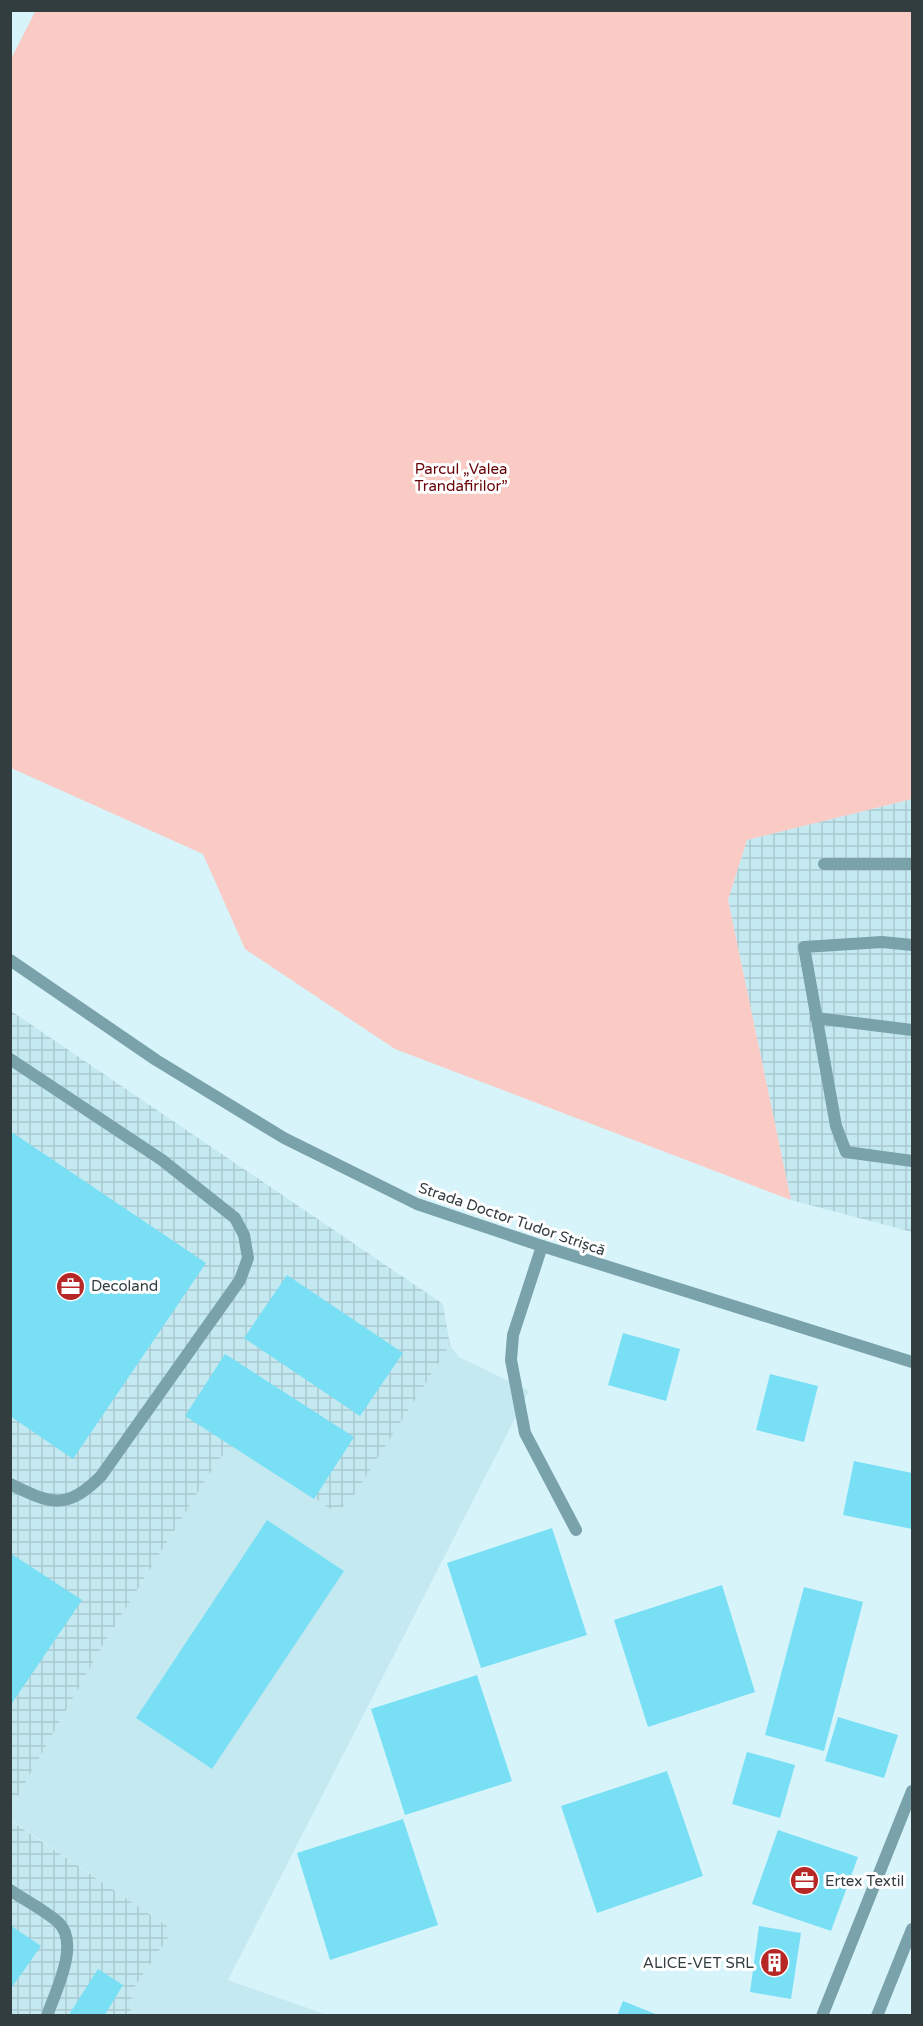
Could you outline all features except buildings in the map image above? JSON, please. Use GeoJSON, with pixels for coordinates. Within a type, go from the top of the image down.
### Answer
{"type":"FeatureCollection","features":[{"type":"Feature","properties":{"kind":"street"},"geometry":{"type":"LineString","coordinates":[[824,864],[912,864]]}},
{"type":"Feature","properties":{"kind":"street"},"geometry":{"type":"LineString","coordinates":[[912,945],[882,942],[804,947],[836,1126],[846,1152],[912,1161]]}},
{"type":"Feature","properties":{"kind":"street","name":"Strada Doctor Tudor Strișcă"},"geometry":{"type":"LineString","coordinates":[[10,960],[156,1060],[284,1138],[417,1204],[542,1246],[912,1362]]}},
{"type":"Feature","properties":{"kind":"street"},"geometry":{"type":"LineString","coordinates":[[816,1018],[912,1030]]}},
{"type":"Feature","properties":{"kind":"street"},"geometry":{"type":"LineString","coordinates":[[10,1059],[162,1160],[235,1218],[244,1235],[248,1258],[240,1280],[101,1476],[86,1491],[59,1502],[43,1500],[10,1484]]}},
{"type":"Feature","properties":{"kind":"street"},"geometry":{"type":"LineString","coordinates":[[542,1246],[513,1335],[511,1360],[525,1433],[576,1530]]}},
{"type":"Feature","properties":{"kind":"street"},"geometry":{"type":"LineString","coordinates":[[822,2016],[912,1791]]}},
{"type":"Feature","properties":{"kind":"street"},"geometry":{"type":"LineString","coordinates":[[10,1890],[60,1923],[68,1943],[64,1969],[47,2016]]}},
{"type":"Feature","properties":{"kind":"street"},"geometry":{"type":"LineString","coordinates":[[877,2016],[912,1929]]}},
{"type":"Feature","properties":{"kind":"shaded area"},"geometry":{"type":"Polygon","coordinates":[[[912,799],[912,1232],[791,1200],[728,900],[747,840],[912,799]]]}},
{"type":"Feature","properties":{"kind":"shaded area"},"geometry":{"type":"Polygon","coordinates":[[[11,1011],[443,1304],[450,1345],[348,1504],[333,1511],[236,1443],[218,1460],[101,1648],[11,1808],[11,1011]]]}},
{"type":"Feature","properties":{"kind":"shaded area"},"geometry":{"type":"Polygon","coordinates":[[[450,1345],[459,1357],[529,1391],[228,1980],[327,2015],[131,2015],[132,1991],[173,1930],[11,1820],[11,1808],[101,1648],[218,1460],[236,1443],[333,1511],[348,1503],[450,1345]]]}},
{"type":"Feature","properties":{"kind":"shaded area"},"geometry":{"type":"Polygon","coordinates":[[[10,1820],[173,1930],[132,1991],[131,2015],[11,2015],[10,1820]]]}},
{"type":"Feature","properties":{"kind":"green space","name":"Parcul „Valea Trandafirilor”"},"geometry":{"type":"Polygon","coordinates":[[[36,10],[912,11],[912,799],[747,840],[728,900],[791,1200],[395,1049],[245,949],[203,854],[11,768],[10,61],[36,10]]]}},
{"type":"Feature","properties":{"kind":"place","name":"Decoland"},"geometry":{"type":"Point","coordinates":[70,1286]}},
{"type":"Feature","properties":{"kind":"place","name":"Ertex Textil"},"geometry":{"type":"Point","coordinates":[804,1881]}},
{"type":"Feature","properties":{"kind":"place","name":"ALICE-VET SRL"},"geometry":{"type":"Point","coordinates":[775,1963]}}]}
